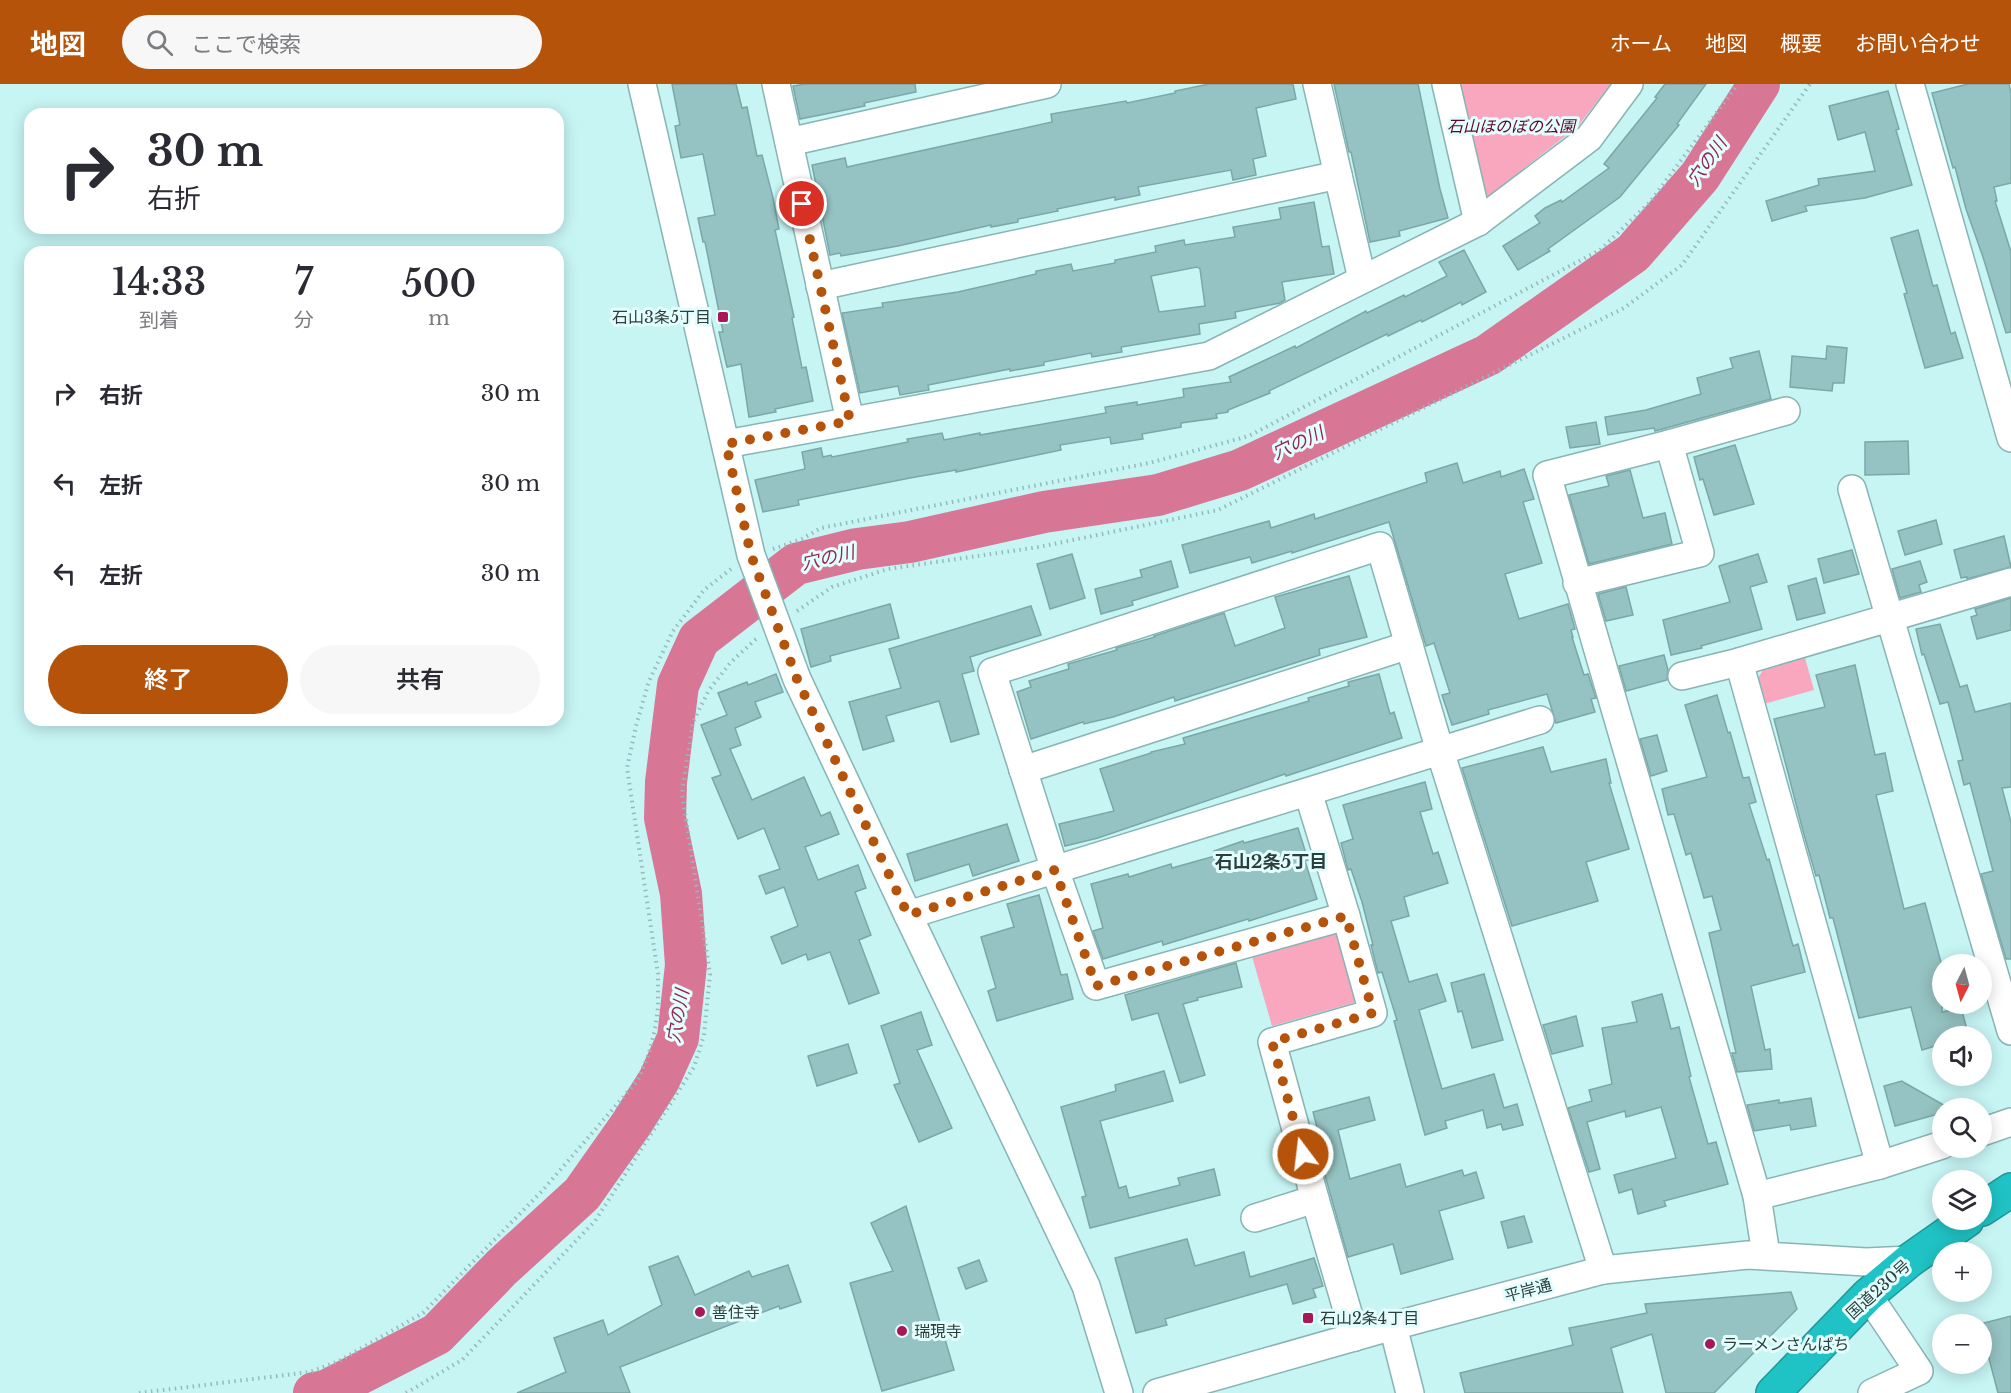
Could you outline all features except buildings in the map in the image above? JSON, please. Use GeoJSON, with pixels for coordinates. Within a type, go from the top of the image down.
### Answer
{"type":"FeatureCollection","features":[{"type":"Feature","properties":{"kind":"highway"},"geometry":{"type":"LineString","coordinates":[[1992,1202],[2011,1190]]}},
{"type":"Feature","properties":{"kind":"highway","name":"国道230号"},"geometry":{"type":"LineString","coordinates":[[1785,1388],[1868,1295],[1910,1260],[1953,1230]]}},
{"type":"Feature","properties":{"kind":"street"},"geometry":{"type":"LineString","coordinates":[[642,84],[751,555],[797,679],[1086,1286],[1119,1393]]}},
{"type":"Feature","properties":{"kind":"street"},"geometry":{"type":"LineString","coordinates":[[776,84],[850,421]]}},
{"type":"Feature","properties":{"kind":"street"},"geometry":{"type":"LineString","coordinates":[[789,142],[1047,84]]}},
{"type":"Feature","properties":{"kind":"street"},"geometry":{"type":"LineString","coordinates":[[1317,84],[1362,279]]}},
{"type":"Feature","properties":{"kind":"street"},"geometry":{"type":"LineString","coordinates":[[1446,84],[1478,222]]}},
{"type":"Feature","properties":{"kind":"street"},"geometry":{"type":"LineString","coordinates":[[726,444],[1209,356],[1478,222],[1589,138],[1629,84]]}},
{"type":"Feature","properties":{"kind":"street"},"geometry":{"type":"LineString","coordinates":[[1910,84],[2011,438]]}},
{"type":"Feature","properties":{"kind":"street"},"geometry":{"type":"LineString","coordinates":[[820,286],[1338,175]]}},
{"type":"Feature","properties":{"kind":"street"},"geometry":{"type":"LineString","coordinates":[[1766,1255],[1757,1196],[1547,475],[1786,411]]}},
{"type":"Feature","properties":{"kind":"street"},"geometry":{"type":"LineString","coordinates":[[1577,583],[1700,554],[1669,444]]}},
{"type":"Feature","properties":{"kind":"street"},"geometry":{"type":"LineString","coordinates":[[1852,489],[2011,1031]]}},
{"type":"Feature","properties":{"kind":"street"},"geometry":{"type":"LineString","coordinates":[[1346,916],[1096,986],[1055,870],[992,672],[1380,546],[1440,751],[1603,1270]]}},
{"type":"Feature","properties":{"kind":"street"},"geometry":{"type":"LineString","coordinates":[[1682,676],[1739,662],[2011,582]]}},
{"type":"Feature","properties":{"kind":"street"},"geometry":{"type":"LineString","coordinates":[[1023,770],[1409,645]]}},
{"type":"Feature","properties":{"kind":"street"},"geometry":{"type":"LineString","coordinates":[[1739,662],[1880,1166]]}},
{"type":"Feature","properties":{"kind":"street"},"geometry":{"type":"LineString","coordinates":[[908,915],[1540,720]]}},
{"type":"Feature","properties":{"kind":"street"},"geometry":{"type":"LineString","coordinates":[[1308,792],[1373,1013],[1272,1042],[1355,1337]]}},
{"type":"Feature","properties":{"kind":"street"},"geometry":{"type":"LineString","coordinates":[[1992,1129],[2011,1122]]}},
{"type":"Feature","properties":{"kind":"street"},"geometry":{"type":"LineString","coordinates":[[1757,1196],[1880,1166],[1932,1148]]}},
{"type":"Feature","properties":{"kind":"street"},"geometry":{"type":"LineString","coordinates":[[1255,1218],[1315,1199]]}},
{"type":"Feature","properties":{"kind":"street","name":"平岸通"},"geometry":{"type":"LineString","coordinates":[[1156,1393],[1222,1384],[1355,1337],[1603,1270],[1727,1256],[1766,1255],[1866,1262],[1910,1260]]}},
{"type":"Feature","properties":{"kind":"street"},"geometry":{"type":"LineString","coordinates":[[1868,1295],[1919,1371],[1872,1393]]}},
{"type":"Feature","properties":{"kind":"street"},"geometry":{"type":"LineString","coordinates":[[1393,1326],[1410,1393]]}},
{"type":"Feature","properties":{"kind":"path"},"geometry":{"type":"LineString","coordinates":[[139,1393],[310,1372],[339,1361],[423,1313],[542,1191],[638,1080],[649,1053],[658,1008],[658,974],[627,768],[649,681],[673,631],[704,590],[751,555],[786,546],[821,528],[1149,463],[1249,436],[1600,250],[1650,202],[1738,84]]}},
{"type":"Feature","properties":{"kind":"path"},"geometry":{"type":"LineString","coordinates":[[406,1393],[462,1360],[594,1221],[694,1067],[704,1035],[710,974],[682,792],[693,723],[709,690],[732,662],[776,619],[832,587],[888,569],[1039,547],[1218,510],[1624,308],[1682,265],[1810,84]]}},
{"type":"Feature","properties":{"kind":"green space","name":"石山ほのぼの公園"},"geometry":{"type":"Polygon","coordinates":[[[1457,84],[1611,84],[1578,126],[1485,199],[1457,84]]]}},
{"type":"Feature","properties":{"kind":"green space"},"geometry":{"type":"Polygon","coordinates":[[[1805,658],[1814,690],[1764,704],[1757,680],[1763,670],[1805,658]]]}},
{"type":"Feature","properties":{"kind":"green space"},"geometry":{"type":"Polygon","coordinates":[[[1335,929],[1356,1002],[1272,1026],[1251,953],[1335,929]]]}},
{"type":"Feature","properties":{"kind":"waterway","name":"穴の川"},"geometry":{"type":"LineString","coordinates":[[314,1393],[326,1391],[437,1334],[501,1268],[582,1194],[659,1080],[678,1038],[686,965],[681,894],[665,818],[666,782],[678,685],[699,639],[796,564],[857,549],[910,542],[1044,512],[1158,495],[1240,470],[1488,355],[1633,253],[1700,176],[1759,84]]}},
{"type":"Feature","properties":{"kind":"place","name":"石山3条5丁目"},"geometry":{"type":"Point","coordinates":[723,317]}},
{"type":"Feature","properties":{"kind":"place","name":"善住寺"},"geometry":{"type":"Point","coordinates":[700,1312]}},
{"type":"Feature","properties":{"kind":"place","name":"石山2条4丁目"},"geometry":{"type":"Point","coordinates":[1308,1318]}},
{"type":"Feature","properties":{"kind":"place","name":"瑞現寺"},"geometry":{"type":"Point","coordinates":[902,1331]}},
{"type":"Feature","properties":{"kind":"place","name":"ラーメンさんぱち"},"geometry":{"type":"Point","coordinates":[1710,1344]}},
{"type":"Feature","properties":{"kind":"district","name":"石山2条5丁目"},"geometry":{"type":"Point","coordinates":[1271,862]}},
{"type":"Feature","properties":{"kind":"route"},"geometry":{"type":"LineString","coordinates":[[802,204],[850,421],[726,444],[751,555],[797,679],[908,915],[1055,870],[1096,986],[1346,916],[1373,1013],[1272,1042],[1303,1154]]}}]}
